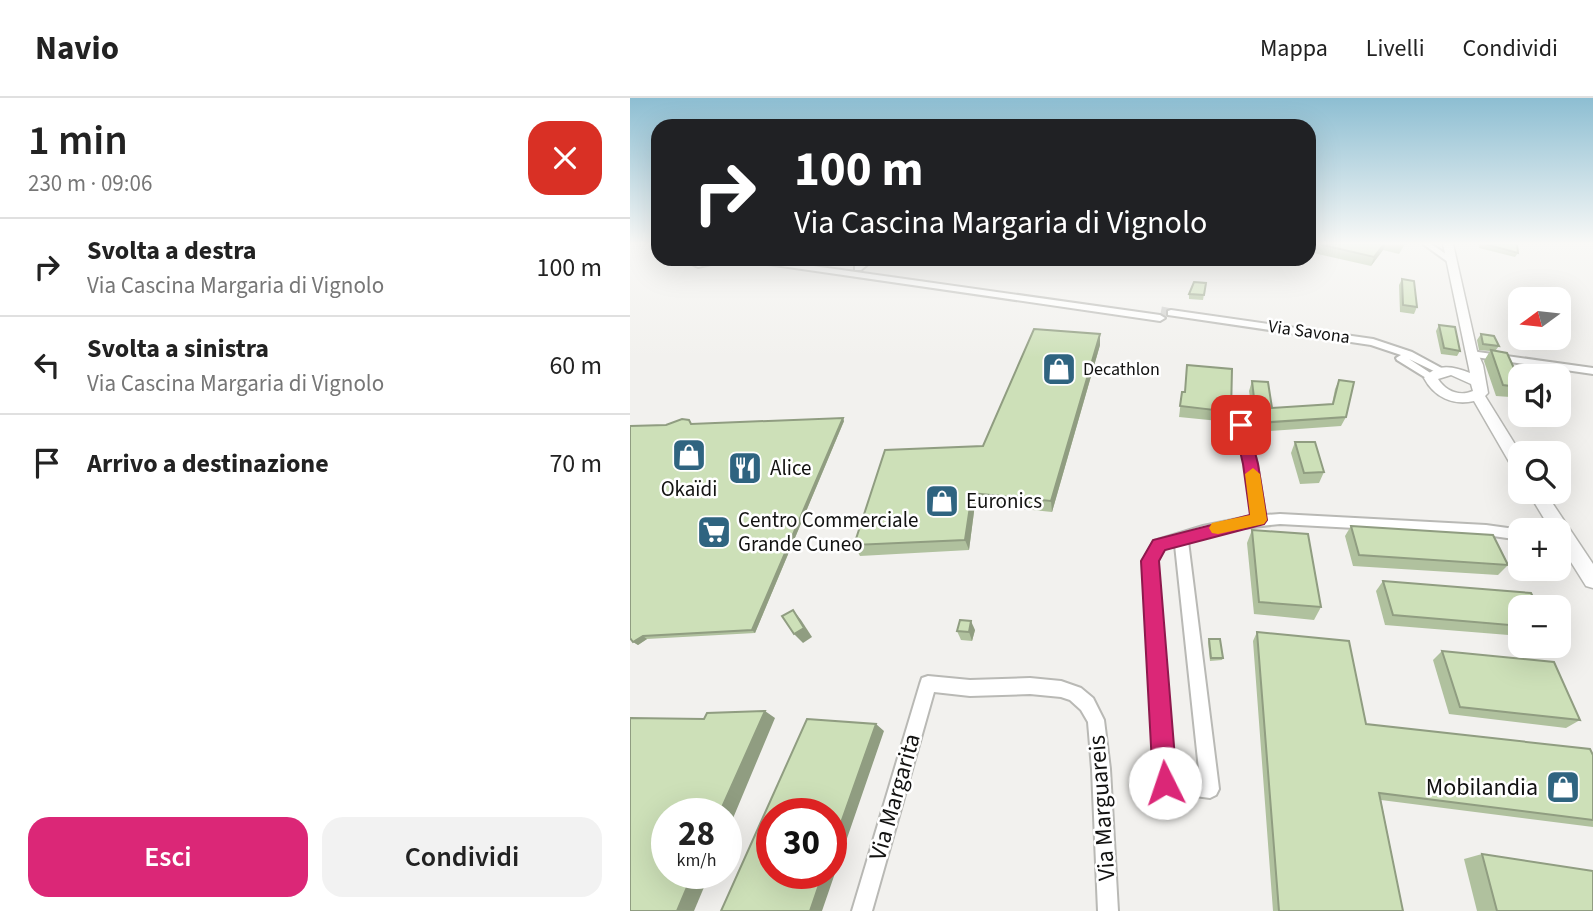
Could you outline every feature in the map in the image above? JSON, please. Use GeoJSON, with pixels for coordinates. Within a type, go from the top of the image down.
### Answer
{"type":"FeatureCollection","features":[{"type":"Feature","properties":{"kind":"main road"},"geometry":{"type":"LineString","coordinates":[[1456,282],[1471,355],[1476,365],[1478,389],[1497,432],[1508,448]]}},
{"type":"Feature","properties":{"kind":"main road"},"geometry":{"type":"LineString","coordinates":[[1471,355],[1466,363],[1442,373],[1436,387],[1458,398],[1497,432]]}},
{"type":"Feature","properties":{"kind":"main road"},"geometry":{"type":"LineString","coordinates":[[1442,373],[1478,389]]}},
{"type":"Feature","properties":{"kind":"main road"},"geometry":{"type":"LineString","coordinates":[[1458,398],[1478,389]]}},
{"type":"Feature","properties":{"kind":"main road"},"geometry":{"type":"LineString","coordinates":[[1571,550],[1593,580]]}},
{"type":"Feature","properties":{"kind":"street","name":"Via Savona"},"geometry":{"type":"LineString","coordinates":[[918,282],[1165,315]]}},
{"type":"Feature","properties":{"kind":"street","name":"Via Savona"},"geometry":{"type":"LineString","coordinates":[[949,282],[1366,347],[1442,373]]}},
{"type":"Feature","properties":{"kind":"street"},"geometry":{"type":"LineString","coordinates":[[1471,355],[1593,371]]}},
{"type":"Feature","properties":{"kind":"street"},"geometry":{"type":"LineString","coordinates":[[1241,425],[1251,464],[1259,520]]}},
{"type":"Feature","properties":{"kind":"street"},"geometry":{"type":"LineString","coordinates":[[1181,538],[1210,789],[1165,783],[1150,561],[1159,545],[1181,538],[1259,520],[1508,533]]}},
{"type":"Feature","properties":{"kind":"street","name":"Via Margarita"},"geometry":{"type":"LineString","coordinates":[[862,911],[928,684]]}},
{"type":"Feature","properties":{"kind":"street","name":"Via Marguareis"},"geometry":{"type":"LineString","coordinates":[[928,684],[970,688],[1030,686],[1061,689],[1075,694],[1087,704],[1096,720],[1101,769],[1108,911]]}},
{"type":"Feature","properties":{"kind":"building"},"geometry":{"type":"Polygon","coordinates":[[[1194,282],[1206,283],[1204,295],[1189,294],[1194,282]]]}},
{"type":"Feature","properties":{"kind":"building"},"geometry":{"type":"Polygon","coordinates":[[[1402,282],[1414,282],[1417,307],[1403,305],[1402,282]]]}},
{"type":"Feature","properties":{"kind":"building"},"geometry":{"type":"Polygon","coordinates":[[[1439,325],[1455,327],[1460,351],[1444,348],[1439,325]]]}},
{"type":"Feature","properties":{"kind":"building"},"geometry":{"type":"Polygon","coordinates":[[[1034,329],[1100,334],[1051,501],[972,493],[965,540],[854,545],[885,450],[983,446],[1034,329]]]}},
{"type":"Feature","properties":{"kind":"building"},"geometry":{"type":"Polygon","coordinates":[[[1481,334],[1494,336],[1499,346],[1483,344],[1481,334]]]}},
{"type":"Feature","properties":{"kind":"building"},"geometry":{"type":"Polygon","coordinates":[[[1491,350],[1507,353],[1512,364],[1508,364],[1508,386],[1503,385],[1491,350]]]}},
{"type":"Feature","properties":{"kind":"building"},"geometry":{"type":"Polygon","coordinates":[[[1187,365],[1232,369],[1231,412],[1180,406],[1182,392],[1185,392],[1187,365]]]}},
{"type":"Feature","properties":{"kind":"building"},"geometry":{"type":"Polygon","coordinates":[[[1339,380],[1354,382],[1346,417],[1257,423],[1252,381],[1268,382],[1272,408],[1333,404],[1339,380]]]}},
{"type":"Feature","properties":{"kind":"building","name":"Centro Commerciale Grande Cuneo"},"geometry":{"type":"Polygon","coordinates":[[[843,418],[752,630],[643,636],[633,642],[630,638],[630,426],[666,425],[682,419],[689,420],[691,424],[843,418]]]}},
{"type":"Feature","properties":{"kind":"building"},"geometry":{"type":"Polygon","coordinates":[[[1295,442],[1315,442],[1324,472],[1304,473],[1295,442]]]}},
{"type":"Feature","properties":{"kind":"building"},"geometry":{"type":"Polygon","coordinates":[[[1351,526],[1493,535],[1508,565],[1359,555],[1351,526]]]}},
{"type":"Feature","properties":{"kind":"building"},"geometry":{"type":"Polygon","coordinates":[[[1252,530],[1308,534],[1321,607],[1259,602],[1252,530]]]}},
{"type":"Feature","properties":{"kind":"building"},"geometry":{"type":"Polygon","coordinates":[[[1383,581],[1532,595],[1508,595],[1508,625],[1393,615],[1383,581]]]}},
{"type":"Feature","properties":{"kind":"building"},"geometry":{"type":"Polygon","coordinates":[[[793,610],[804,628],[794,634],[782,616],[793,610]]]}},
{"type":"Feature","properties":{"kind":"building"},"geometry":{"type":"Polygon","coordinates":[[[960,620],[971,621],[969,632],[957,631],[960,620]]]}},
{"type":"Feature","properties":{"kind":"building"},"geometry":{"type":"Polygon","coordinates":[[[1257,632],[1349,641],[1366,724],[1590,749],[1593,755],[1593,820],[1379,793],[1403,911],[1279,911],[1257,632]]]}},
{"type":"Feature","properties":{"kind":"building"},"geometry":{"type":"Polygon","coordinates":[[[1209,639],[1220,639],[1223,658],[1211,658],[1209,639]]]}},
{"type":"Feature","properties":{"kind":"building"},"geometry":{"type":"Polygon","coordinates":[[[1442,651],[1554,662],[1580,720],[1460,707],[1442,651]]]}},
{"type":"Feature","properties":{"kind":"building"},"geometry":{"type":"Polygon","coordinates":[[[765,711],[726,798],[651,798],[651,889],[686,889],[677,911],[630,911],[630,718],[704,719],[707,713],[765,711]]]}},
{"type":"Feature","properties":{"kind":"building"},"geometry":{"type":"Polygon","coordinates":[[[807,719],[876,724],[847,806],[847,798],[772,798],[807,719]]]}},
{"type":"Feature","properties":{"kind":"building"},"geometry":{"type":"Polygon","coordinates":[[[756,833],[756,889],[818,889],[810,911],[721,911],[731,889],[742,889],[742,864],[756,833]]]}},
{"type":"Feature","properties":{"kind":"building"},"geometry":{"type":"Polygon","coordinates":[[[1482,854],[1593,871],[1593,911],[1497,911],[1482,854]]]}},
{"type":"Feature","properties":{"kind":"tunnel"},"geometry":{"type":"LineString","coordinates":[[1161,311],[1171,313]]}},
{"type":"Feature","properties":{"kind":"slow traffic"},"geometry":{"type":"LineString","coordinates":[[1218,528],[1259,520],[1253,474]]}},
{"type":"Feature","properties":{"kind":"place","name":"Decathlon"},"geometry":{"type":"Point","coordinates":[1059,369]}},
{"type":"Feature","properties":{"kind":"place","name":"Okaïdi"},"geometry":{"type":"Point","coordinates":[689,455]}},
{"type":"Feature","properties":{"kind":"place","name":"Alice"},"geometry":{"type":"Point","coordinates":[745,468]}},
{"type":"Feature","properties":{"kind":"place","name":"Euronics"},"geometry":{"type":"Point","coordinates":[942,501]}},
{"type":"Feature","properties":{"kind":"place","name":"Centro Commerciale Grande Cuneo"},"geometry":{"type":"Point","coordinates":[714,532]}},
{"type":"Feature","properties":{"kind":"place","name":"Mobilandia"},"geometry":{"type":"Point","coordinates":[1563,787]}},
{"type":"Feature","properties":{"kind":"route"},"geometry":{"type":"LineString","coordinates":[[1165,783],[1150,561],[1159,545],[1232,524],[1259,520],[1251,464],[1241,425]]}}]}
